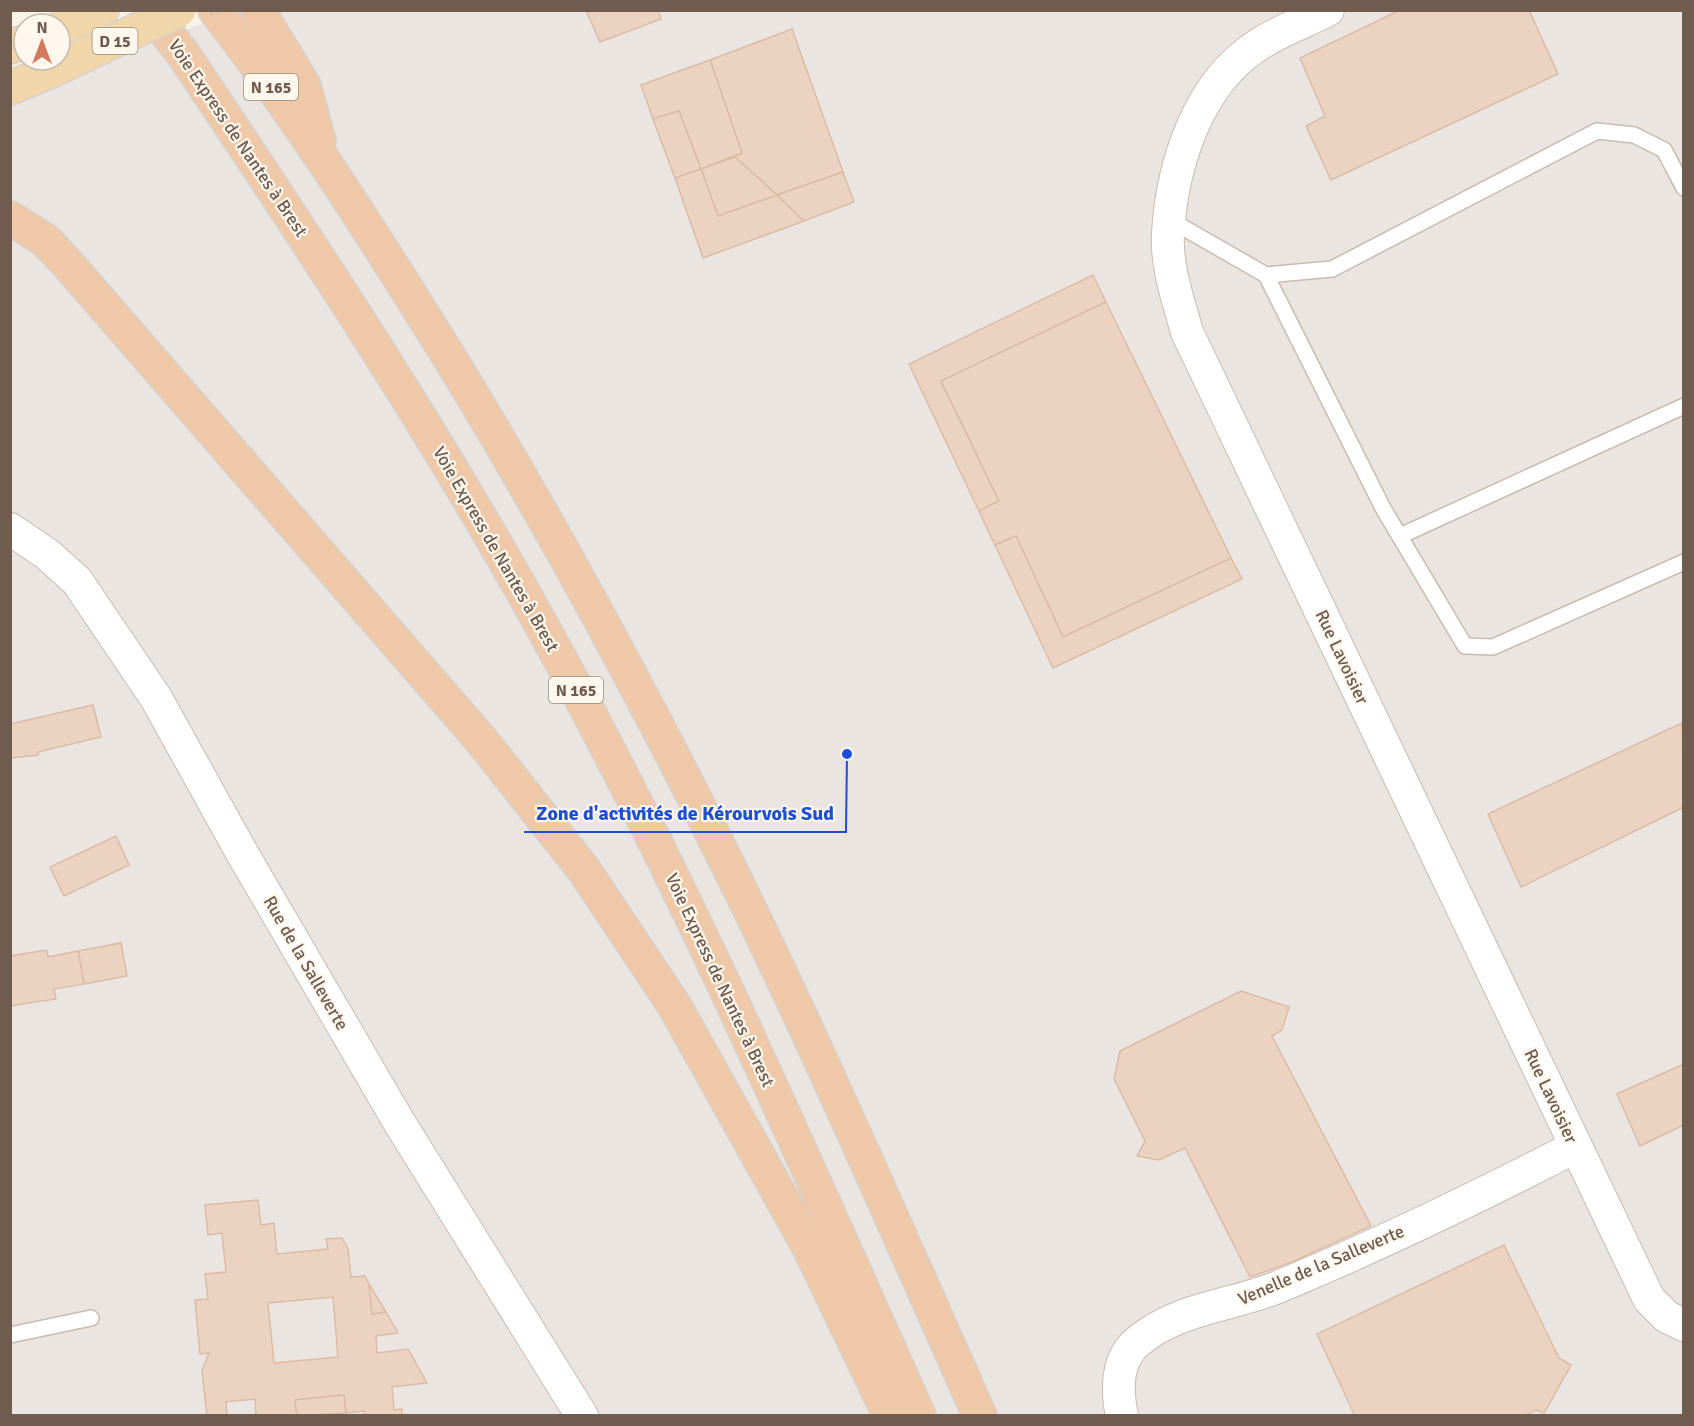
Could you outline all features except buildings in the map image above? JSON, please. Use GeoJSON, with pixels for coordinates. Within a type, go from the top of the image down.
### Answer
{"type":"FeatureCollection","features":[{"type":"Feature","properties":{"kind":"highway","name":"Voie Express de Nantes à Brest"},"geometry":{"type":"LineString","coordinates":[[149,10],[183,54],[368,334],[460,483],[545,631],[699,927],[919,1416]]}},
{"type":"Feature","properties":{"kind":"highway","name":"N 165"},"geometry":{"type":"LineString","coordinates":[[215,10],[326,163],[488,416],[557,538],[702,813],[805,1028],[980,1416]]}},
{"type":"Feature","properties":{"kind":"highway"},"geometry":{"type":"LineString","coordinates":[[258,10],[304,86],[326,163]]}},
{"type":"Feature","properties":{"kind":"highway"},"geometry":{"type":"LineString","coordinates":[[10,218],[36,233],[66,262],[482,741],[584,870],[674,1005],[809,1247],[890,1416]]}},
{"type":"Feature","properties":{"kind":"main road","name":"D 15"},"geometry":{"type":"LineString","coordinates":[[72,23],[102,10]]}},
{"type":"Feature","properties":{"kind":"main road","name":"D 15"},"geometry":{"type":"LineString","coordinates":[[10,88],[51,72],[179,10]]}},
{"type":"Feature","properties":{"kind":"street","name":"Rue Lavoisier"},"geometry":{"type":"LineString","coordinates":[[1328,10],[1258,44],[1226,72],[1200,111],[1188,140],[1175,184],[1168,234],[1172,276],[1187,332],[1649,1299],[1667,1317],[1683,1324]]}},
{"type":"Feature","properties":{"kind":"street","name":"Rue de la Salleverte"},"geometry":{"type":"LineString","coordinates":[[10,529],[47,554],[77,581],[142,678],[399,1122],[582,1416]]}},
{"type":"Feature","properties":{"kind":"street","name":"Venelle de la Salleverte"},"geometry":{"type":"LineString","coordinates":[[1122,1416],[1118,1398],[1120,1372],[1133,1345],[1157,1326],[1181,1315],[1254,1296],[1363,1251],[1575,1147]]}},
{"type":"Feature","properties":{"kind":"lane"},"geometry":{"type":"LineString","coordinates":[[1266,275],[1332,269],[1596,131],[1634,135],[1664,150],[1683,188]]}},
{"type":"Feature","properties":{"kind":"lane"},"geometry":{"type":"LineString","coordinates":[[1170,220],[1266,275],[1400,536],[1465,646],[1493,647],[1683,561]]}},
{"type":"Feature","properties":{"kind":"lane"},"geometry":{"type":"LineString","coordinates":[[1400,536],[1683,406]]}},
{"type":"Feature","properties":{"kind":"lane"},"geometry":{"type":"LineString","coordinates":[[10,1335],[91,1318]]}},
{"type":"Feature","properties":{"kind":"shaded area"},"geometry":{"type":"Polygon","coordinates":[[[240,10],[1683,11],[1683,1415],[11,1415],[10,92],[66,72],[72,72],[72,70],[240,10]]]}},
{"type":"Feature","properties":{"kind":"place","name":"Zone d'activités de Kérourvois Sud"},"geometry":{"type":"Point","coordinates":[847,754]}}]}
